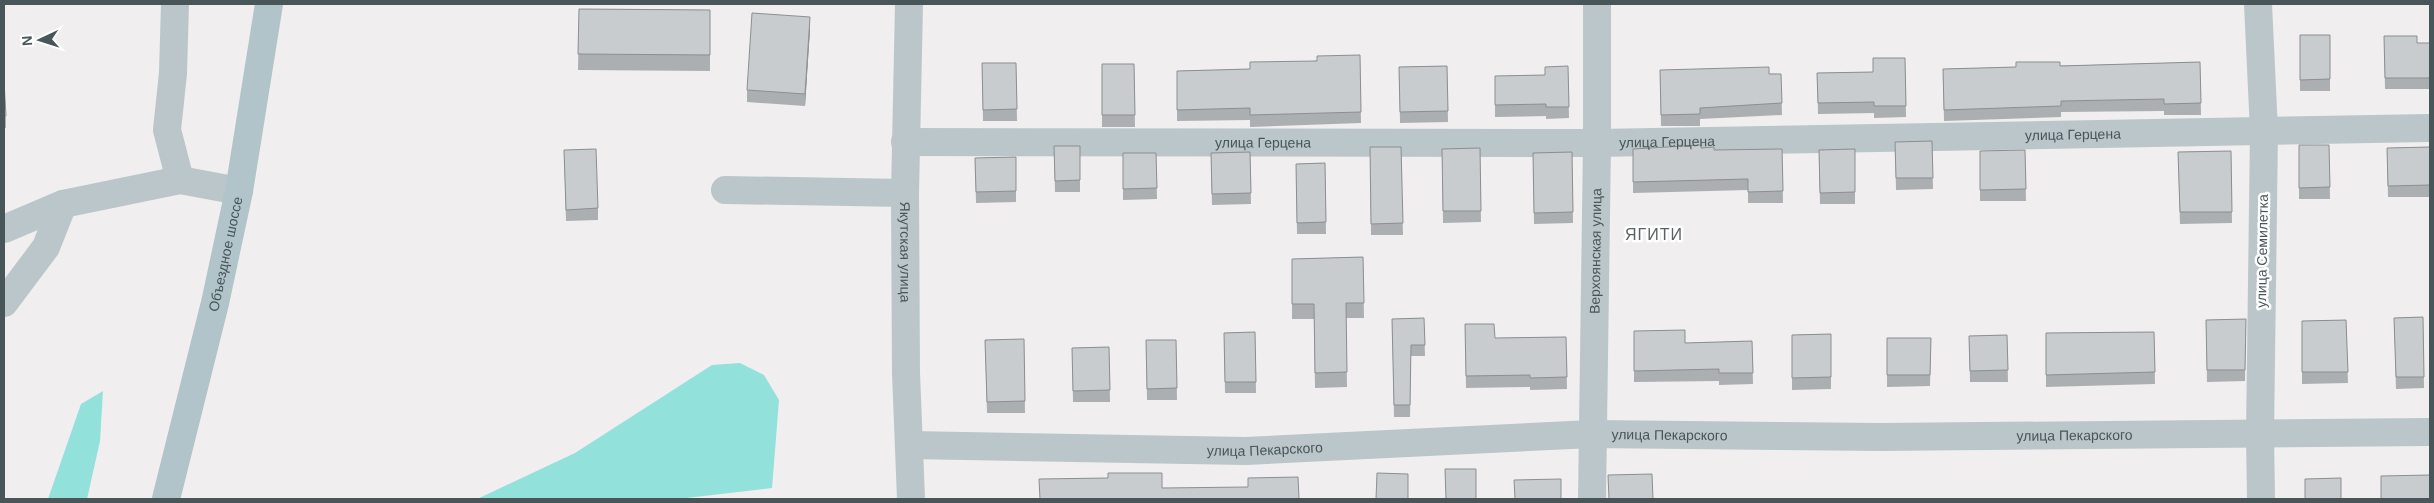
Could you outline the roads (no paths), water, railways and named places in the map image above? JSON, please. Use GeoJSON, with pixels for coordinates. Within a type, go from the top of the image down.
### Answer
{"type":"FeatureCollection","features":[{"type":"Feature","properties":{"kind":"main road","name":"Объездное шоссе"},"geometry":{"type":"LineString","coordinates":[[166,499],[215,303],[239,191],[270,4]]}},
{"type":"Feature","properties":{"kind":"street"},"geometry":{"type":"LineString","coordinates":[[175,4],[173,73],[167,130],[180,180]]}},
{"type":"Feature","properties":{"kind":"street","name":"Якутская улица"},"geometry":{"type":"LineString","coordinates":[[909,4],[905,193],[906,373],[911,499]]}},
{"type":"Feature","properties":{"kind":"street","name":"Верхоянская улица"},"geometry":{"type":"LineString","coordinates":[[1592,499],[1597,4]]}},
{"type":"Feature","properties":{"kind":"street","name":"улица Семилетка"},"geometry":{"type":"LineString","coordinates":[[2258,4],[2264,131],[2260,434],[2261,499]]}},
{"type":"Feature","properties":{"kind":"street","name":"улица Герцена"},"geometry":{"type":"LineString","coordinates":[[905,142],[1597,143],[2430,128]]}},
{"type":"Feature","properties":{"kind":"street"},"geometry":{"type":"LineString","coordinates":[[4,229],[63,204],[180,180],[239,191]]}},
{"type":"Feature","properties":{"kind":"street"},"geometry":{"type":"LineString","coordinates":[[725,190],[905,193]]}},
{"type":"Feature","properties":{"kind":"street"},"geometry":{"type":"LineString","coordinates":[[4,303],[46,248],[63,204]]}},
{"type":"Feature","properties":{"kind":"street","name":"улица Пекарского"},"geometry":{"type":"LineString","coordinates":[[910,445],[1246,451],[1592,434],[1881,437],[2430,432]]}},
{"type":"Feature","properties":{"kind":"water"},"geometry":{"type":"Polygon","coordinates":[[[740,363],[764,375],[779,400],[772,488],[678,499],[477,499],[575,453],[712,365],[740,363]]]}},
{"type":"Feature","properties":{"kind":"water"},"geometry":{"type":"Polygon","coordinates":[[[103,391],[100,441],[87,499],[48,499],[81,404],[103,391]]]}},
{"type":"Feature","properties":{"kind":"district","name":"ЯГИТИ"},"geometry":{"type":"Point","coordinates":[1654,234]}}]}
